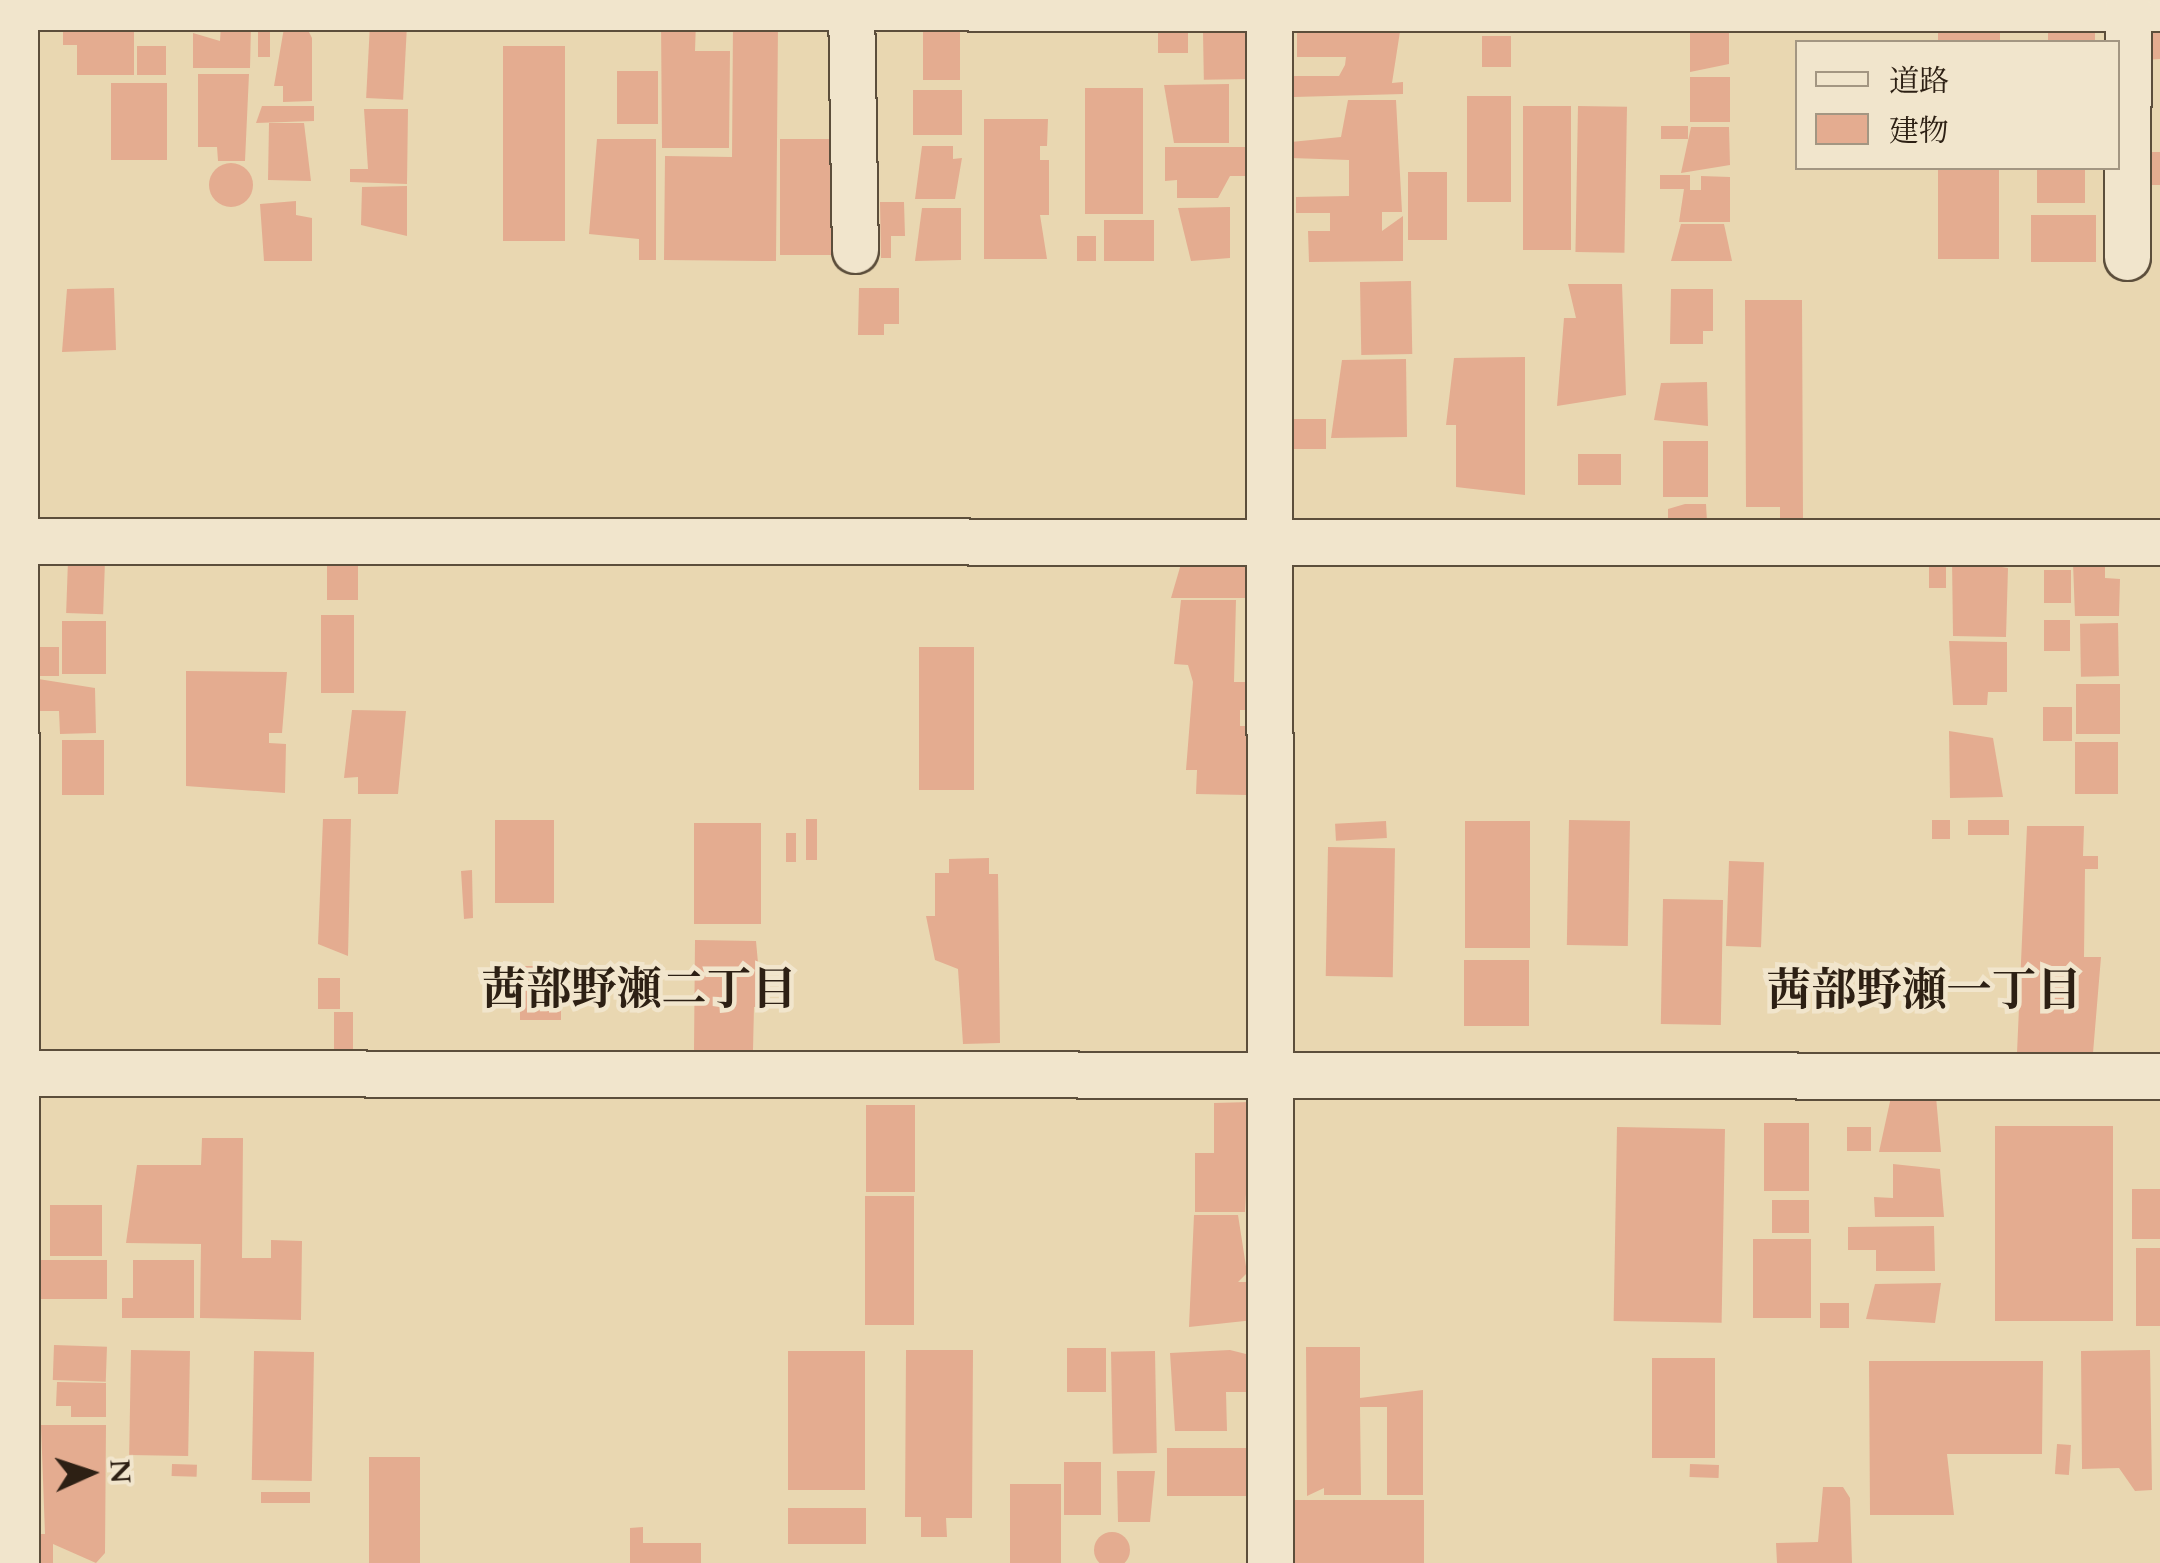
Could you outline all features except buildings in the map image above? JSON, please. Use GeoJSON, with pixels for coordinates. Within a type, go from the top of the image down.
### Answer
{"type":"FeatureCollection","features":[{"type":"Feature","properties":{"kind":"street"},"geometry":{"type":"LineString","coordinates":[[834,2],[854,250]]}},
{"type":"Feature","properties":{"kind":"street"},"geometry":{"type":"LineString","coordinates":[[1269,3],[1274,544],[1270,1563]]}},
{"type":"Feature","properties":{"kind":"street"},"geometry":{"type":"LineString","coordinates":[[16,1563],[9,1073],[10,4],[2124,6],[2127,257]]}},
{"type":"Feature","properties":{"kind":"street"},"geometry":{"type":"LineString","coordinates":[[9,541],[2160,542]]}},
{"type":"Feature","properties":{"kind":"street"},"geometry":{"type":"LineString","coordinates":[[9,1073],[2160,1076]]}},
{"type":"Feature","properties":{"kind":"district","name":"茜部野瀬二丁目"},"geometry":{"type":"Point","coordinates":[639,990]}},
{"type":"Feature","properties":{"kind":"district","name":"茜部野瀬一丁目"},"geometry":{"type":"Point","coordinates":[1924,991]}}]}
